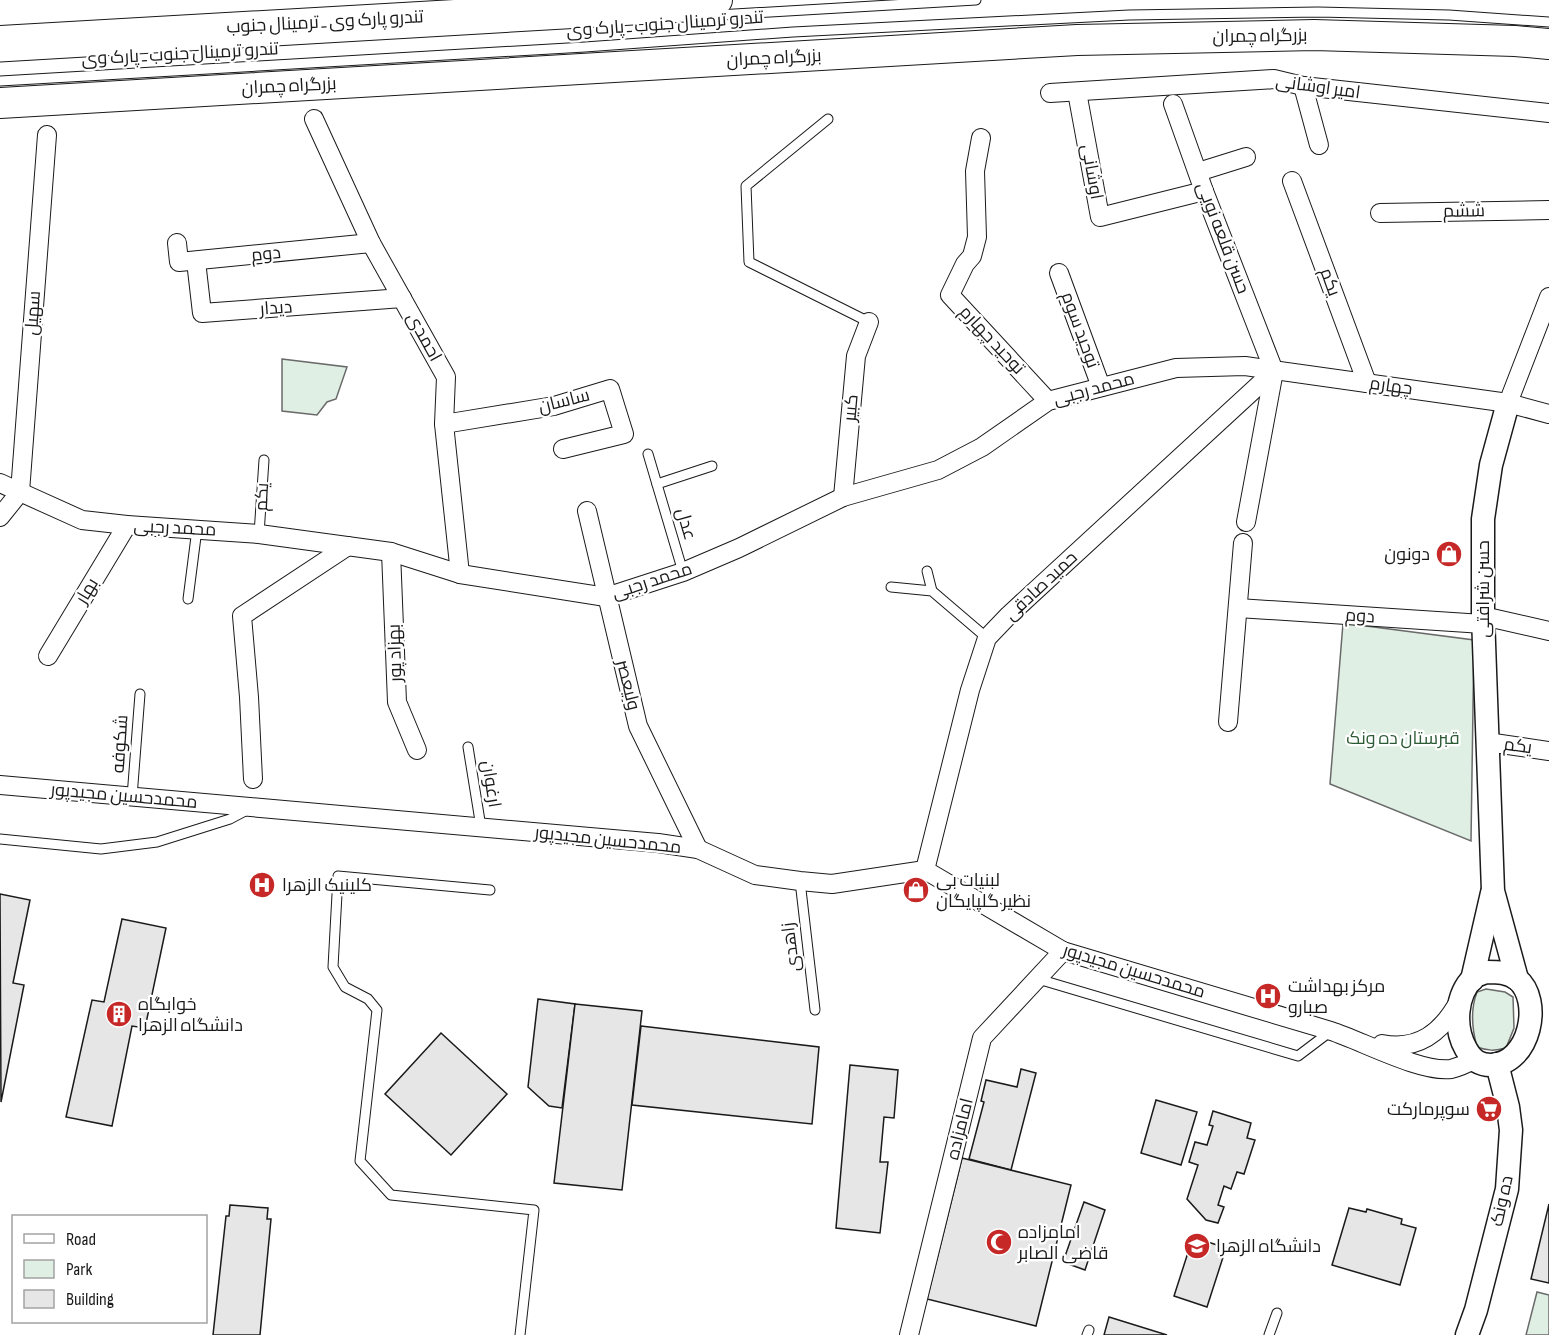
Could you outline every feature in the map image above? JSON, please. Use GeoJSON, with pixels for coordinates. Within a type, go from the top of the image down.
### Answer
{"type":"FeatureCollection","features":[{"type":"Feature","properties":{"kind":"highway"},"geometry":{"type":"LineString","coordinates":[[0,41],[717,0]]}},
{"type":"Feature","properties":{"kind":"highway","name":"بزرگراه چمران"},"geometry":{"type":"LineString","coordinates":[[0,103],[1077,40],[1314,35],[1549,44]]}},
{"type":"Feature","properties":{"kind":"street","name":"امیر اوشانی"},"geometry":{"type":"LineString","coordinates":[[1050,93],[1274,80],[1303,86],[1549,113]]}},
{"type":"Feature","properties":{"kind":"street"},"geometry":{"type":"LineString","coordinates":[[1303,86],[1319,145]]}},
{"type":"Feature","properties":{"kind":"street","name":"اوشانی"},"geometry":{"type":"LineString","coordinates":[[1077,92],[1100,217],[1204,191]]}},
{"type":"Feature","properties":{"kind":"street","name":"حسن قلعه نویی"},"geometry":{"type":"LineString","coordinates":[[1173,104],[1274,371]]}},
{"type":"Feature","properties":{"kind":"street","name":"احمدی"},"geometry":{"type":"LineString","coordinates":[[314,119],[371,243],[446,377],[444,424],[460,574]]}},
{"type":"Feature","properties":{"kind":"street","name":"سهیل"},"geometry":{"type":"LineString","coordinates":[[20,492],[47,135]]}},
{"type":"Feature","properties":{"kind":"street","name":"توحید چهارم"},"geometry":{"type":"LineString","coordinates":[[981,138],[975,171],[977,237],[972,256],[965,264],[950,295],[1048,401]]}},
{"type":"Feature","properties":{"kind":"street"},"geometry":{"type":"LineString","coordinates":[[1198,172],[1246,157]]}},
{"type":"Feature","properties":{"kind":"street","name":"یکم"},"geometry":{"type":"LineString","coordinates":[[1292,181],[1367,383]]}},
{"type":"Feature","properties":{"kind":"street","name":"ششم"},"geometry":{"type":"LineString","coordinates":[[1380,213],[1549,210]]}},
{"type":"Feature","properties":{"kind":"street"},"geometry":{"type":"LineString","coordinates":[[177,243],[179,262],[196,261]]}},
{"type":"Feature","properties":{"kind":"street","name":"دوم"},"geometry":{"type":"LineString","coordinates":[[196,261],[371,243]]}},
{"type":"Feature","properties":{"kind":"street","name":"دیدار"},"geometry":{"type":"LineString","coordinates":[[196,261],[202,314],[402,298]]}},
{"type":"Feature","properties":{"kind":"street","name":"توحید سوم"},"geometry":{"type":"LineString","coordinates":[[1059,273],[1101,387]]}},
{"type":"Feature","properties":{"kind":"street","name":"حسن شرافتی"},"geometry":{"type":"LineString","coordinates":[[1492,891],[1483,620],[1483,519],[1491,465],[1508,403],[1548,302]]}},
{"type":"Feature","properties":{"kind":"street","name":"کبیر"},"geometry":{"type":"LineString","coordinates":[[843,497],[856,357],[869,322]]}},
{"type":"Feature","properties":{"kind":"street","name":"محمد رجبی"},"geometry":{"type":"LineString","coordinates":[[0,483],[82,520],[259,534],[391,552],[460,574],[606,597],[683,572],[739,548],[843,497],[938,470],[982,447],[1048,401],[1176,368],[1245,366],[1274,371]]}},
{"type":"Feature","properties":{"kind":"street"},"geometry":{"type":"LineString","coordinates":[[1246,522],[1274,371]]}},
{"type":"Feature","properties":{"kind":"street","name":"چهارم"},"geometry":{"type":"LineString","coordinates":[[1274,371],[1508,403],[1549,414]]}},
{"type":"Feature","properties":{"kind":"street","name":"حمید صادقی"},"geometry":{"type":"LineString","coordinates":[[925,870],[970,690],[987,638],[1009,615],[1274,371]]}},
{"type":"Feature","properties":{"kind":"street","name":"ساسان"},"geometry":{"type":"LineString","coordinates":[[444,424],[554,406],[610,389],[624,434],[563,449]]}},
{"type":"Feature","properties":{"kind":"street"},"geometry":{"type":"LineString","coordinates":[[0,517],[20,492]]}},
{"type":"Feature","properties":{"kind":"street","name":"ولیعصر"},"geometry":{"type":"LineString","coordinates":[[587,511],[638,726],[698,849]]}},
{"type":"Feature","properties":{"kind":"street","name":"بهار"},"geometry":{"type":"LineString","coordinates":[[48,656],[127,525]]}},
{"type":"Feature","properties":{"kind":"street"},"geometry":{"type":"LineString","coordinates":[[1228,722],[1243,543]]}},
{"type":"Feature","properties":{"kind":"street"},"geometry":{"type":"LineString","coordinates":[[254,779],[242,616],[348,546]]}},
{"type":"Feature","properties":{"kind":"street","name":"بهزاد پور"},"geometry":{"type":"LineString","coordinates":[[391,552],[397,702],[417,750]]}},
{"type":"Feature","properties":{"kind":"street","name":"دوم"},"geometry":{"type":"LineString","coordinates":[[1238,608],[1483,620],[1549,631]]}},
{"type":"Feature","properties":{"kind":"street","name":"یکم"},"geometry":{"type":"LineString","coordinates":[[1487,742],[1549,751]]}},
{"type":"Feature","properties":{"kind":"street","name":"محمدحسین مجیدپور"},"geometry":{"type":"LineString","coordinates":[[0,785],[658,843],[698,849],[755,875],[832,884],[925,870],[1063,951],[1356,1039]]}},
{"type":"Feature","properties":{"kind":"street"},"geometry":{"type":"LineString","coordinates":[[1459,1001],[1459,1026],[1465,1047],[1473,1060],[1479,1063],[1497,1064],[1515,1057],[1539,1019],[1527,994],[1517,980],[1492,891]]}},
{"type":"Feature","properties":{"kind":"street"},"geometry":{"type":"LineString","coordinates":[[1472,980],[1492,891]]}},
{"type":"Feature","properties":{"kind":"street","name":"امامزاده"},"geometry":{"type":"LineString","coordinates":[[909,1335],[982,1038],[1063,951]]}},
{"type":"Feature","properties":{"kind":"street"},"geometry":{"type":"LineString","coordinates":[[1356,1039],[1400,1047],[1415,1043],[1426,1038],[1452,1014],[1474,977],[1486,972],[1499,972],[1517,980]]}},
{"type":"Feature","properties":{"kind":"street"},"geometry":{"type":"LineString","coordinates":[[1356,1039],[1419,1066],[1452,1068],[1473,1060]]}},
{"type":"Feature","properties":{"kind":"street","name":"ده ونک"},"geometry":{"type":"LineString","coordinates":[[1467,1335],[1476,1310],[1507,1189],[1511,1130],[1508,1107],[1497,1064]]}},
{"type":"Feature","properties":{"kind":"lane","name":"تندرو پارک وی ـ ترمینال جنوب"},"geometry":{"type":"LineString","coordinates":[[0,57],[976,0]]}},
{"type":"Feature","properties":{"kind":"lane","name":"تندرو ترمینال جنوب ـ پارک وی"},"geometry":{"type":"LineString","coordinates":[[0,81],[793,32],[1129,15],[1330,13],[1449,15],[1549,22]]}},
{"type":"Feature","properties":{"kind":"lane"},"geometry":{"type":"LineString","coordinates":[[828,119],[746,186],[749,262],[869,322]]}},
{"type":"Feature","properties":{"kind":"lane","name":"عدل"},"geometry":{"type":"LineString","coordinates":[[648,454],[683,572]]}},
{"type":"Feature","properties":{"kind":"lane","name":"یکم"},"geometry":{"type":"LineString","coordinates":[[259,534],[264,460]]}},
{"type":"Feature","properties":{"kind":"lane"},"geometry":{"type":"LineString","coordinates":[[657,484],[712,466]]}},
{"type":"Feature","properties":{"kind":"lane"},"geometry":{"type":"LineString","coordinates":[[188,599],[197,529]]}},
{"type":"Feature","properties":{"kind":"lane"},"geometry":{"type":"LineString","coordinates":[[927,571],[932,591]]}},
{"type":"Feature","properties":{"kind":"lane"},"geometry":{"type":"LineString","coordinates":[[891,587],[932,591],[987,638]]}},
{"type":"Feature","properties":{"kind":"lane","name":"شکوفه"},"geometry":{"type":"LineString","coordinates":[[132,796],[140,694]]}},
{"type":"Feature","properties":{"kind":"lane","name":"ارغوان"},"geometry":{"type":"LineString","coordinates":[[468,747],[481,827]]}},
{"type":"Feature","properties":{"kind":"lane"},"geometry":{"type":"LineString","coordinates":[[0,839],[100,849],[146,844],[230,819],[252,807]]}},
{"type":"Feature","properties":{"kind":"lane"},"geometry":{"type":"LineString","coordinates":[[490,890],[338,876],[333,966],[345,987],[368,999],[377,1010],[360,1161],[391,1195],[534,1210],[520,1335]]}},
{"type":"Feature","properties":{"kind":"lane","name":"زاهدی"},"geometry":{"type":"LineString","coordinates":[[800,881],[815,1010]]}},
{"type":"Feature","properties":{"kind":"lane"},"geometry":{"type":"LineString","coordinates":[[1038,979],[1298,1056],[1331,1031]]}},
{"type":"Feature","properties":{"kind":"lane"},"geometry":{"type":"LineString","coordinates":[[1269,1335],[1277,1312]]}},
{"type":"Feature","properties":{"kind":"green space"},"geometry":{"type":"Polygon","coordinates":[[[282,359],[347,367],[336,399],[327,402],[317,415],[282,411],[282,359]]]}},
{"type":"Feature","properties":{"kind":"green space","name":"قبرستان ده ونک"},"geometry":{"type":"Polygon","coordinates":[[[1343,623],[1474,640],[1471,841],[1330,784],[1343,623]]]}},
{"type":"Feature","properties":{"kind":"green space"},"geometry":{"type":"Polygon","coordinates":[[[1486,989],[1505,992],[1513,997],[1514,1028],[1506,1048],[1492,1050],[1477,1047],[1473,1026],[1473,1006],[1477,992],[1486,989]]]}},
{"type":"Feature","properties":{"kind":"green space"},"geometry":{"type":"Polygon","coordinates":[[[1537,1292],[1549,1295],[1549,1335],[1526,1335],[1537,1292]]]}},
{"type":"Feature","properties":{"kind":"building"},"geometry":{"type":"Polygon","coordinates":[[[0,894],[30,900],[13,983],[24,985],[1,1102],[0,894]]]}},
{"type":"Feature","properties":{"kind":"building","name":"خوابگاه دانشگاه الزهرا"},"geometry":{"type":"Polygon","coordinates":[[[122,919],[166,928],[145,1028],[132,1026],[112,1126],[66,1117],[92,1000],[104,1002],[122,919]]]}},
{"type":"Feature","properties":{"kind":"building"},"geometry":{"type":"Polygon","coordinates":[[[538,999],[575,1004],[562,1108],[549,1106],[528,1087],[538,999]]]}},
{"type":"Feature","properties":{"kind":"building"},"geometry":{"type":"Polygon","coordinates":[[[575,1004],[642,1011],[622,1190],[554,1183],[575,1004]]]}},
{"type":"Feature","properties":{"kind":"building"},"geometry":{"type":"Polygon","coordinates":[[[641,1026],[819,1047],[812,1124],[632,1105],[641,1026]]]}},
{"type":"Feature","properties":{"kind":"building"},"geometry":{"type":"Polygon","coordinates":[[[441,1033],[507,1094],[451,1155],[385,1094],[441,1033]]]}},
{"type":"Feature","properties":{"kind":"building"},"geometry":{"type":"Polygon","coordinates":[[[850,1065],[898,1070],[894,1118],[884,1117],[880,1162],[888,1162],[880,1233],[836,1228],[850,1065]]]}},
{"type":"Feature","properties":{"kind":"building"},"geometry":{"type":"Polygon","coordinates":[[[1021,1069],[1036,1073],[1011,1170],[969,1159],[984,1102],[981,1101],[986,1080],[1017,1087],[1021,1069]]]}},
{"type":"Feature","properties":{"kind":"building"},"geometry":{"type":"Polygon","coordinates":[[[1156,1100],[1197,1112],[1181,1165],[1141,1153],[1156,1100]]]}},
{"type":"Feature","properties":{"kind":"building"},"geometry":{"type":"Polygon","coordinates":[[[1213,1111],[1251,1123],[1247,1138],[1255,1140],[1244,1174],[1237,1172],[1231,1189],[1224,1186],[1218,1205],[1224,1207],[1218,1223],[1206,1220],[1187,1199],[1198,1165],[1189,1162],[1195,1142],[1207,1145],[1213,1126],[1209,1125],[1213,1111]]]}},
{"type":"Feature","properties":{"kind":"building","name":"امامزاده قاضی الصابر"},"geometry":{"type":"Polygon","coordinates":[[[962,1158],[1071,1185],[1036,1326],[927,1299],[962,1158]]]}},
{"type":"Feature","properties":{"kind":"building"},"geometry":{"type":"Polygon","coordinates":[[[1084,1202],[1105,1210],[1085,1270],[1063,1262],[1084,1202]]]}},
{"type":"Feature","properties":{"kind":"building"},"geometry":{"type":"Polygon","coordinates":[[[1549,1204],[1549,1283],[1531,1279],[1549,1204]]]}},
{"type":"Feature","properties":{"kind":"building"},"geometry":{"type":"Polygon","coordinates":[[[230,1205],[268,1208],[267,1219],[271,1219],[260,1335],[213,1335],[226,1216],[229,1216],[230,1205]]]}},
{"type":"Feature","properties":{"kind":"building"},"geometry":{"type":"Polygon","coordinates":[[[1349,1208],[1366,1212],[1367,1209],[1402,1219],[1401,1224],[1416,1228],[1400,1285],[1332,1265],[1349,1208]]]}},
{"type":"Feature","properties":{"kind":"building"},"geometry":{"type":"Polygon","coordinates":[[[1193,1237],[1226,1248],[1207,1307],[1174,1296],[1193,1237]]]}},
{"type":"Feature","properties":{"kind":"building"},"geometry":{"type":"Polygon","coordinates":[[[1109,1317],[1167,1335],[1104,1335],[1109,1317]]]}},
{"type":"Feature","properties":{"kind":"place","name":"دونون"},"geometry":{"type":"Point","coordinates":[1449,554]}},
{"type":"Feature","properties":{"kind":"place","name":"کلینیک الزهرا"},"geometry":{"type":"Point","coordinates":[262,885]}},
{"type":"Feature","properties":{"kind":"place","name":"لبنیات بی نظیر گلپایگان"},"geometry":{"type":"Point","coordinates":[916,890]}},
{"type":"Feature","properties":{"kind":"place","name":"مرکز بهداشت صبارو"},"geometry":{"type":"Point","coordinates":[1268,996]}},
{"type":"Feature","properties":{"kind":"place","name":"خوابگاه دانشگاه الزهرا"},"geometry":{"type":"Point","coordinates":[119,1014]}},
{"type":"Feature","properties":{"kind":"place","name":"سوپرمارکت"},"geometry":{"type":"Point","coordinates":[1489,1109]}},
{"type":"Feature","properties":{"kind":"place","name":"امامزاده قاضی الصابر"},"geometry":{"type":"Point","coordinates":[999,1242]}},
{"type":"Feature","properties":{"kind":"place","name":"دانشگاه الزهرا"},"geometry":{"type":"Point","coordinates":[1197,1246]}}]}
